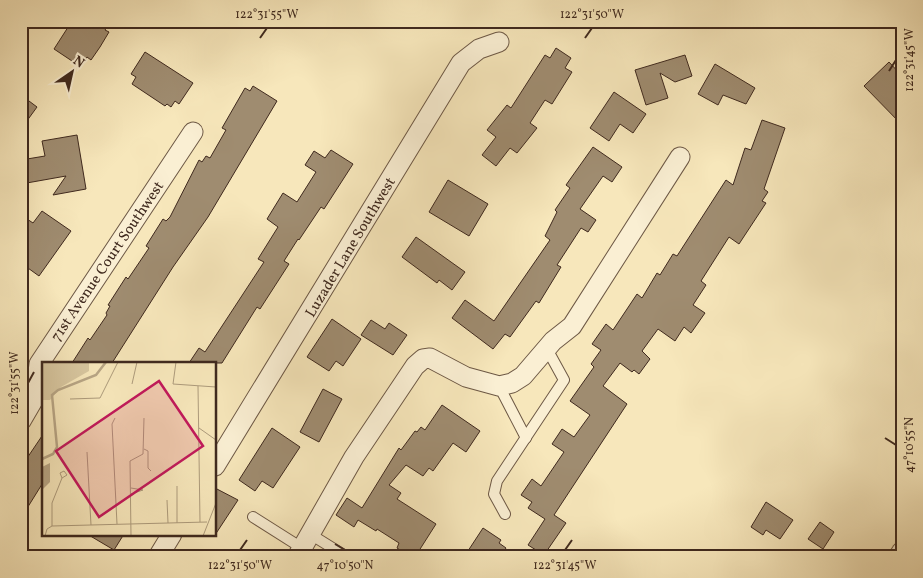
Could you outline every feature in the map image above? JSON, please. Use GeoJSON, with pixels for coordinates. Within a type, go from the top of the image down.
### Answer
{"type":"FeatureCollection","features":[{"type":"Feature","properties":{"kind":"street","name":"Luzader Lane Southwest"},"geometry":{"type":"LineString","coordinates":[[216,464],[461,63],[479,49],[499,42]]}},
{"type":"Feature","properties":{"kind":"street","name":"71st Avenue Court Southwest"},"geometry":{"type":"LineString","coordinates":[[21,421],[35,397],[39,364],[193,132]]}},
{"type":"Feature","properties":{"kind":"street"},"geometry":{"type":"LineString","coordinates":[[303,546],[354,457],[415,366],[422,359],[430,358],[466,377],[499,386],[512,383],[523,376],[547,349],[572,326],[680,157]]}},
{"type":"Feature","properties":{"kind":"street"},"geometry":{"type":"LineString","coordinates":[[158,557],[171,536]]}},
{"type":"Feature","properties":{"kind":"street"},"geometry":{"type":"LineString","coordinates":[[898,557],[902,551]]}},
{"type":"Feature","properties":{"kind":"lane"},"geometry":{"type":"LineString","coordinates":[[505,514],[494,494],[497,481],[564,380],[547,349]]}},
{"type":"Feature","properties":{"kind":"lane"},"geometry":{"type":"LineString","coordinates":[[499,386],[526,438]]}},
{"type":"Feature","properties":{"kind":"lane"},"geometry":{"type":"LineString","coordinates":[[253,518],[303,546],[347,557]]}},
{"type":"Feature","properties":{"kind":"building"},"geometry":{"type":"Polygon","coordinates":[[[72,21],[111,21],[105,30],[109,32],[100,47],[91,60],[87,57],[81,67],[54,49],[72,21]]]}},
{"type":"Feature","properties":{"kind":"building"},"geometry":{"type":"Polygon","coordinates":[[[556,48],[571,58],[565,68],[572,72],[552,104],[545,100],[530,123],[537,128],[517,153],[510,148],[496,166],[482,155],[496,137],[487,130],[507,105],[511,108],[545,55],[550,58],[556,48]]]}},
{"type":"Feature","properties":{"kind":"building"},"geometry":{"type":"Polygon","coordinates":[[[145,52],[193,83],[179,104],[175,101],[171,107],[167,104],[165,106],[132,84],[136,77],[131,74],[145,52]]]}},
{"type":"Feature","properties":{"kind":"building"},"geometry":{"type":"Polygon","coordinates":[[[685,55],[692,76],[675,82],[660,73],[668,98],[646,105],[635,70],[685,55]]]}},
{"type":"Feature","properties":{"kind":"building"},"geometry":{"type":"Polygon","coordinates":[[[889,62],[902,76],[902,125],[864,86],[889,62]]]}},
{"type":"Feature","properties":{"kind":"building"},"geometry":{"type":"Polygon","coordinates":[[[715,64],[755,88],[746,104],[723,95],[718,105],[698,94],[715,64]]]}},
{"type":"Feature","properties":{"kind":"building"},"geometry":{"type":"Polygon","coordinates":[[[253,86],[277,101],[208,217],[173,267],[113,362],[73,362],[88,338],[90,340],[107,315],[106,313],[110,306],[108,305],[126,277],[128,279],[149,248],[146,246],[163,219],[166,221],[170,217],[199,160],[202,162],[206,156],[210,158],[226,130],[222,128],[245,88],[250,91],[253,86]]]}},
{"type":"Feature","properties":{"kind":"building"},"geometry":{"type":"Polygon","coordinates":[[[614,92],[646,114],[633,133],[620,124],[609,141],[590,128],[614,92]]]}},
{"type":"Feature","properties":{"kind":"building"},"geometry":{"type":"Polygon","coordinates":[[[21,95],[37,107],[21,129],[21,95]]]}},
{"type":"Feature","properties":{"kind":"building"},"geometry":{"type":"Polygon","coordinates":[[[762,120],[785,128],[764,189],[768,192],[762,201],[766,203],[739,244],[729,237],[701,281],[706,285],[693,305],[705,313],[691,333],[684,327],[675,341],[658,329],[642,351],[650,359],[639,374],[634,370],[632,372],[620,363],[603,386],[627,404],[554,515],[566,523],[544,555],[528,545],[545,519],[528,508],[532,502],[521,495],[532,479],[541,486],[564,452],[552,444],[562,429],[574,437],[590,415],[570,401],[594,367],[591,364],[601,350],[592,344],[606,324],[613,330],[637,294],[642,298],[657,273],[660,275],[673,254],[677,256],[726,180],[733,185],[745,148],[751,150],[762,120]]]}},
{"type":"Feature","properties":{"kind":"building"},"geometry":{"type":"Polygon","coordinates":[[[77,135],[86,189],[53,195],[66,176],[21,184],[21,160],[45,156],[42,141],[77,135]]]}},
{"type":"Feature","properties":{"kind":"building"},"geometry":{"type":"Polygon","coordinates":[[[593,147],[622,167],[612,182],[603,176],[580,209],[596,220],[588,232],[581,228],[557,265],[561,267],[539,303],[536,301],[510,337],[505,334],[493,349],[452,318],[465,300],[494,321],[550,240],[545,236],[557,212],[555,210],[570,188],[566,185],[593,147]]]}},
{"type":"Feature","properties":{"kind":"building"},"geometry":{"type":"Polygon","coordinates":[[[331,150],[353,164],[324,209],[321,207],[298,239],[284,261],[289,264],[260,309],[257,307],[222,363],[190,362],[199,348],[205,352],[264,262],[258,259],[278,227],[267,219],[283,193],[297,202],[316,172],[305,165],[314,151],[325,158],[331,150]]]}},
{"type":"Feature","properties":{"kind":"building"},"geometry":{"type":"Polygon","coordinates":[[[448,180],[488,204],[469,236],[429,212],[448,180]]]}},
{"type":"Feature","properties":{"kind":"building"},"geometry":{"type":"Polygon","coordinates":[[[42,211],[71,231],[39,276],[21,263],[21,215],[33,223],[42,211]]]}},
{"type":"Feature","properties":{"kind":"building"},"geometry":{"type":"Polygon","coordinates":[[[416,237],[465,272],[452,290],[439,280],[437,283],[402,257],[416,237]]]}},
{"type":"Feature","properties":{"kind":"building"},"geometry":{"type":"Polygon","coordinates":[[[332,319],[361,339],[343,366],[336,361],[329,371],[307,357],[332,319]]]}},
{"type":"Feature","properties":{"kind":"building"},"geometry":{"type":"Polygon","coordinates":[[[371,320],[385,329],[389,323],[407,335],[393,355],[361,335],[371,320]]]}},
{"type":"Feature","properties":{"kind":"building"},"geometry":{"type":"Polygon","coordinates":[[[323,389],[342,399],[319,442],[300,432],[323,389]]]}},
{"type":"Feature","properties":{"kind":"building"},"geometry":{"type":"Polygon","coordinates":[[[442,405],[480,431],[466,452],[453,443],[433,471],[429,468],[423,476],[406,465],[389,485],[401,493],[397,499],[436,524],[415,557],[411,557],[397,548],[399,543],[377,529],[376,531],[358,520],[354,527],[336,515],[347,498],[362,508],[399,448],[401,450],[415,431],[417,432],[421,427],[425,430],[442,405]]]}},
{"type":"Feature","properties":{"kind":"building"},"geometry":{"type":"Polygon","coordinates":[[[272,428],[300,447],[273,488],[262,481],[255,491],[239,480],[272,428]]]}},
{"type":"Feature","properties":{"kind":"building"},"geometry":{"type":"Polygon","coordinates":[[[42,436],[42,484],[21,518],[21,467],[42,436]]]}},
{"type":"Feature","properties":{"kind":"building"},"geometry":{"type":"Polygon","coordinates":[[[216,489],[238,500],[216,533],[216,489]]]}},
{"type":"Feature","properties":{"kind":"building"},"geometry":{"type":"Polygon","coordinates":[[[766,502],[793,520],[780,539],[766,530],[763,535],[751,527],[766,502]]]}},
{"type":"Feature","properties":{"kind":"building"},"geometry":{"type":"Polygon","coordinates":[[[820,522],[834,532],[823,549],[808,539],[820,522]]]}},
{"type":"Feature","properties":{"kind":"building"},"geometry":{"type":"Polygon","coordinates":[[[483,528],[501,540],[499,543],[506,548],[500,557],[464,557],[483,528]]]}},
{"type":"Feature","properties":{"kind":"building"},"geometry":{"type":"Polygon","coordinates":[[[90,536],[123,536],[114,550],[90,536]]]}}]}
